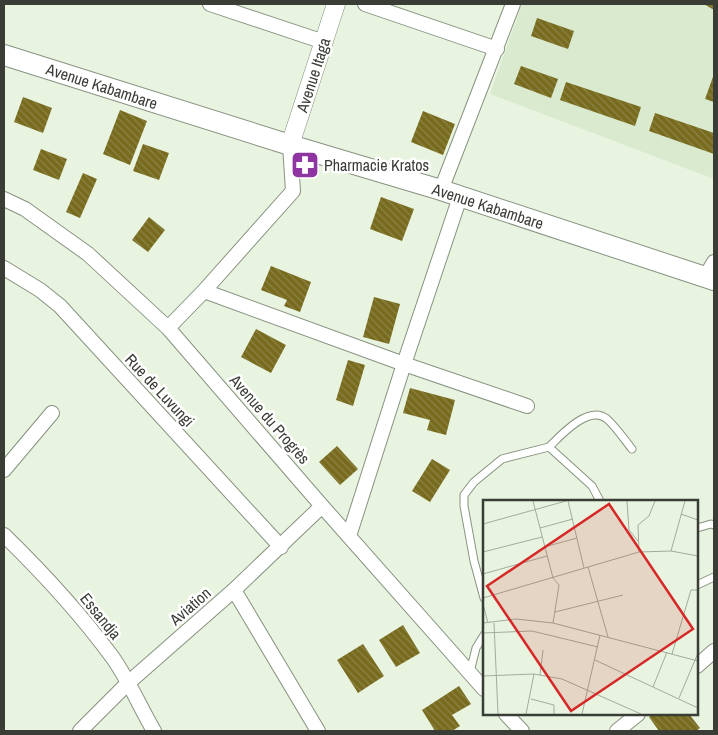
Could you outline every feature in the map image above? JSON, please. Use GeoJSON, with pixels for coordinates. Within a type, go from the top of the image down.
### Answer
{"type":"FeatureCollection","features":[{"type":"Feature","properties":{"kind":"main road","name":"Avenue Kabambare"},"geometry":{"type":"LineString","coordinates":[[4,55],[290,145],[712,273]]}},
{"type":"Feature","properties":{"kind":"street"},"geometry":{"type":"LineString","coordinates":[[210,4],[324,42]]}},
{"type":"Feature","properties":{"kind":"street","name":"Avenue Itaga"},"geometry":{"type":"LineString","coordinates":[[290,145],[336,4]]}},
{"type":"Feature","properties":{"kind":"street"},"geometry":{"type":"LineString","coordinates":[[365,4],[497,49]]}},
{"type":"Feature","properties":{"kind":"street"},"geometry":{"type":"LineString","coordinates":[[349,536],[404,364],[451,194],[513,4]]}},
{"type":"Feature","properties":{"kind":"street"},"geometry":{"type":"LineString","coordinates":[[168,328],[204,291],[293,191],[290,145]]}},
{"type":"Feature","properties":{"kind":"street","name":"Avenue du Progrès"},"geometry":{"type":"LineString","coordinates":[[4,199],[25,209],[88,254],[168,328],[483,688]]}},
{"type":"Feature","properties":{"kind":"street","name":"Rue de Luvungi"},"geometry":{"type":"LineString","coordinates":[[4,268],[40,290],[60,306],[281,547]]}},
{"type":"Feature","properties":{"kind":"street"},"geometry":{"type":"LineString","coordinates":[[204,291],[404,364],[527,406]]}},
{"type":"Feature","properties":{"kind":"street"},"geometry":{"type":"LineString","coordinates":[[4,470],[52,413]]}},
{"type":"Feature","properties":{"kind":"street","name":"Aviation"},"geometry":{"type":"LineString","coordinates":[[80,731],[128,683],[234,590],[322,506]]}},
{"type":"Feature","properties":{"kind":"street","name":"Essandja"},"geometry":{"type":"LineString","coordinates":[[4,534],[50,581],[113,658],[154,731]]}},
{"type":"Feature","properties":{"kind":"street"},"geometry":{"type":"LineString","coordinates":[[234,590],[318,731]]}},
{"type":"Feature","properties":{"kind":"street"},"geometry":{"type":"LineString","coordinates":[[698,665],[714,651]]}},
{"type":"Feature","properties":{"kind":"street"},"geometry":{"type":"LineString","coordinates":[[507,715],[522,731]]}},
{"type":"Feature","properties":{"kind":"street"},"geometry":{"type":"LineString","coordinates":[[617,731],[637,715]]}},
{"type":"Feature","properties":{"kind":"lane"},"geometry":{"type":"LineString","coordinates":[[483,594],[474,561],[464,506],[464,495],[474,482],[502,459],[549,447],[564,432],[581,420],[593,415],[606,418],[632,448]]}},
{"type":"Feature","properties":{"kind":"lane"},"geometry":{"type":"LineString","coordinates":[[549,447],[592,486],[599,500]]}},
{"type":"Feature","properties":{"kind":"lane"},"geometry":{"type":"LineString","coordinates":[[698,528],[714,525]]}},
{"type":"Feature","properties":{"kind":"lane"},"geometry":{"type":"LineString","coordinates":[[698,585],[714,577]]}},
{"type":"Feature","properties":{"kind":"lane"},"geometry":{"type":"LineString","coordinates":[[470,673],[476,648],[483,637]]}},
{"type":"Feature","properties":{"kind":"shaded area"},"geometry":{"type":"Polygon","coordinates":[[[522,4],[714,4],[714,179],[490,94],[522,4]]]}},
{"type":"Feature","properties":{"kind":"building"},"geometry":{"type":"Polygon","coordinates":[[[704,4],[714,4],[714,10],[704,4]]]}},
{"type":"Feature","properties":{"kind":"building"},"geometry":{"type":"Polygon","coordinates":[[[537,18],[574,31],[568,49],[531,36],[537,18]]]}},
{"type":"Feature","properties":{"kind":"building"},"geometry":{"type":"Polygon","coordinates":[[[521,66],[558,79],[551,98],[514,84],[521,66]]]}},
{"type":"Feature","properties":{"kind":"building"},"geometry":{"type":"Polygon","coordinates":[[[714,74],[714,102],[705,99],[714,74]]]}},
{"type":"Feature","properties":{"kind":"building"},"geometry":{"type":"Polygon","coordinates":[[[566,82],[641,107],[635,126],[560,100],[566,82]]]}},
{"type":"Feature","properties":{"kind":"building"},"geometry":{"type":"Polygon","coordinates":[[[23,97],[52,108],[43,133],[14,122],[23,97]]]}},
{"type":"Feature","properties":{"kind":"building"},"geometry":{"type":"Polygon","coordinates":[[[120,110],[147,121],[130,165],[103,154],[120,110]]]}},
{"type":"Feature","properties":{"kind":"building"},"geometry":{"type":"Polygon","coordinates":[[[423,111],[455,124],[443,155],[411,142],[423,111]]]}},
{"type":"Feature","properties":{"kind":"building"},"geometry":{"type":"Polygon","coordinates":[[[655,113],[714,133],[714,154],[649,131],[655,113]]]}},
{"type":"Feature","properties":{"kind":"building"},"geometry":{"type":"Polygon","coordinates":[[[143,144],[169,153],[159,180],[133,171],[143,144]]]}},
{"type":"Feature","properties":{"kind":"building"},"geometry":{"type":"Polygon","coordinates":[[[41,149],[67,159],[59,180],[33,170],[41,149]]]}},
{"type":"Feature","properties":{"kind":"building"},"geometry":{"type":"Polygon","coordinates":[[[83,173],[97,179],[80,218],[66,212],[83,173]]]}},
{"type":"Feature","properties":{"kind":"building"},"geometry":{"type":"Polygon","coordinates":[[[381,197],[414,209],[402,241],[370,229],[381,197]]]}},
{"type":"Feature","properties":{"kind":"building"},"geometry":{"type":"Polygon","coordinates":[[[149,217],[165,230],[148,252],[132,240],[149,217]]]}},
{"type":"Feature","properties":{"kind":"building"},"geometry":{"type":"Polygon","coordinates":[[[271,266],[311,282],[300,312],[284,306],[287,300],[261,290],[271,266]]]}},
{"type":"Feature","properties":{"kind":"building"},"geometry":{"type":"Polygon","coordinates":[[[374,297],[400,304],[389,344],[363,337],[374,297]]]}},
{"type":"Feature","properties":{"kind":"building"},"geometry":{"type":"Polygon","coordinates":[[[256,329],[286,345],[271,373],[241,357],[256,329]]]}},
{"type":"Feature","properties":{"kind":"building"},"geometry":{"type":"Polygon","coordinates":[[[348,360],[365,365],[353,406],[336,400],[348,360]]]}},
{"type":"Feature","properties":{"kind":"building"},"geometry":{"type":"Polygon","coordinates":[[[410,388],[455,400],[446,435],[427,430],[430,420],[403,413],[410,388]]]}},
{"type":"Feature","properties":{"kind":"building"},"geometry":{"type":"Polygon","coordinates":[[[337,446],[358,469],[340,485],[319,462],[337,446]]]}},
{"type":"Feature","properties":{"kind":"building"},"geometry":{"type":"Polygon","coordinates":[[[432,459],[450,470],[430,502],[412,491],[432,459]]]}},
{"type":"Feature","properties":{"kind":"building"},"geometry":{"type":"Polygon","coordinates":[[[403,625],[420,653],[396,667],[379,640],[403,625]]]}},
{"type":"Feature","properties":{"kind":"building"},"geometry":{"type":"Polygon","coordinates":[[[363,644],[384,676],[358,693],[337,660],[363,644]]]}},
{"type":"Feature","properties":{"kind":"building"},"geometry":{"type":"Polygon","coordinates":[[[459,686],[471,704],[452,715],[460,726],[452,731],[435,731],[422,710],[459,686]]]}},
{"type":"Feature","properties":{"kind":"building"},"geometry":{"type":"Polygon","coordinates":[[[652,715],[690,715],[700,728],[696,731],[659,731],[649,717],[652,715]]]}},
{"type":"Feature","properties":{"kind":"place","name":"Pharmacie Kratos"},"geometry":{"type":"Point","coordinates":[305,165]}}]}
